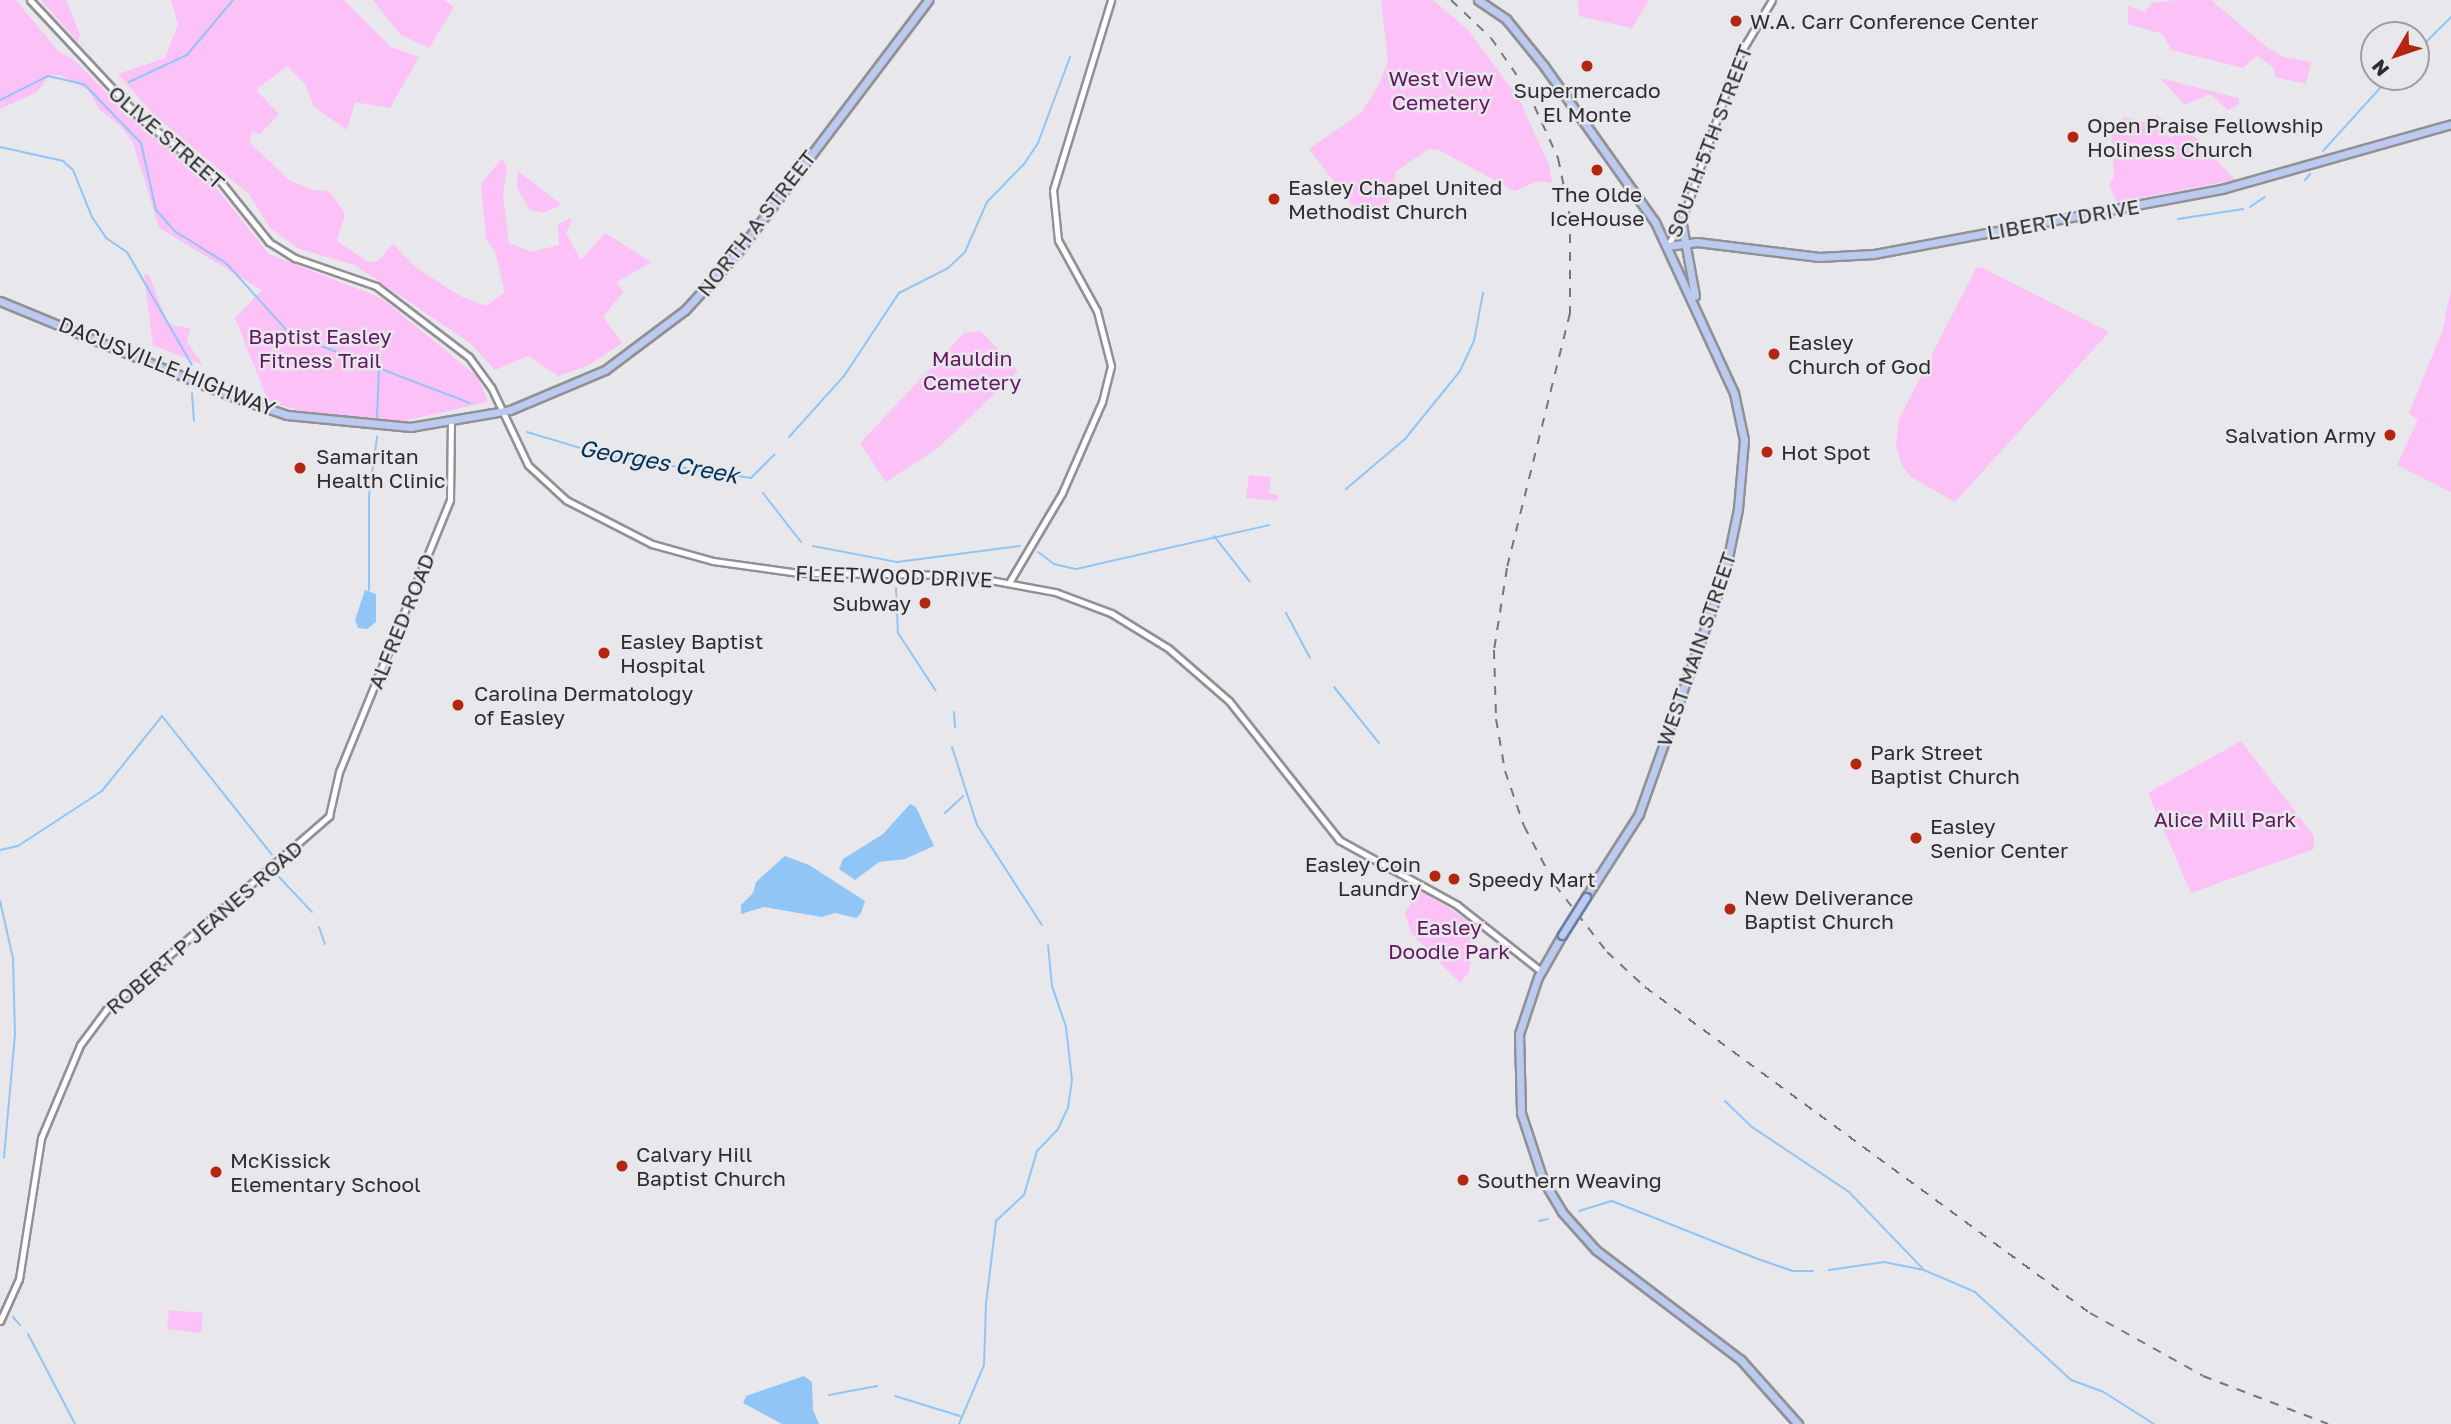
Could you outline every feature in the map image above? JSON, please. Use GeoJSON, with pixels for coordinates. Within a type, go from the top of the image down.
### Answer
{"type":"FeatureCollection","features":[{"type":"Feature","properties":{"kind":"main road","name":"NORTH A STREET"},"geometry":{"type":"LineString","coordinates":[[503,412],[606,370],[685,310],[737,253],[928,0]]}},
{"type":"Feature","properties":{"kind":"main road","name":"WEST MAIN STREET"},"geometry":{"type":"LineString","coordinates":[[1478,0],[1506,19],[1561,88],[1638,195],[1668,246],[1740,414],[1743,474],[1732,543],[1639,814],[1562,934],[1541,971],[1522,1019],[1518,1074],[1526,1133],[1553,1199],[1596,1250],[1741,1360],[1798,1424]]}},
{"type":"Feature","properties":{"kind":"main road","name":"LIBERTY DRIVE"},"geometry":{"type":"LineString","coordinates":[[1668,246],[1683,242],[1819,257],[1874,254],[2222,189],[2451,124]]}},
{"type":"Feature","properties":{"kind":"main road"},"geometry":{"type":"LineString","coordinates":[[1681,219],[1683,242],[1699,314]]}},
{"type":"Feature","properties":{"kind":"main road","name":"DACUSVILLE HIGHWAY"},"geometry":{"type":"LineString","coordinates":[[0,300],[228,395],[287,415],[371,426],[452,422],[503,412]]}},
{"type":"Feature","properties":{"kind":"street","name":"OLIVE STREET"},"geometry":{"type":"LineString","coordinates":[[30,0],[138,116],[221,182],[269,243],[295,258],[376,286],[470,357],[503,412]]}},
{"type":"Feature","properties":{"kind":"street"},"geometry":{"type":"LineString","coordinates":[[1010,581],[1062,493],[1101,402],[1111,366],[1097,311],[1058,240],[1053,190],[1111,0]]}},
{"type":"Feature","properties":{"kind":"street","name":"SOUTH 5TH STREET"},"geometry":{"type":"LineString","coordinates":[[1668,246],[1681,219],[1738,57],[1772,0]]}},
{"type":"Feature","properties":{"kind":"street","name":"FLEETWOOD DRIVE"},"geometry":{"type":"LineString","coordinates":[[503,412],[528,465],[547,487],[598,520],[652,544],[747,568],[852,575],[940,573],[1010,581],[1088,603],[1168,648],[1229,701],[1339,840],[1478,919],[1541,971]]}},
{"type":"Feature","properties":{"kind":"street","name":"ALFRED ROAD"},"geometry":{"type":"LineString","coordinates":[[329,816],[339,772],[450,500],[452,422]]}},
{"type":"Feature","properties":{"kind":"street","name":"ROBERT P JEANES ROAD"},"geometry":{"type":"LineString","coordinates":[[0,1321],[19,1279],[41,1138],[80,1045],[106,1010],[329,816]]}},
{"type":"Feature","properties":{"kind":"green space","name":"Baptist Easley Fitness Trail"},"geometry":{"type":"Polygon","coordinates":[[[0,0],[16,0],[59,52],[73,59],[142,128],[204,173],[269,254],[381,298],[478,377],[488,402],[399,422],[303,412],[268,401],[235,318],[262,290],[159,228],[133,142],[120,126],[100,110],[88,90],[60,75],[50,75],[37,92],[0,109],[0,0]]]}},
{"type":"Feature","properties":{"kind":"green space"},"geometry":{"type":"Polygon","coordinates":[[[41,0],[66,0],[80,35],[78,42],[41,0]]]}},
{"type":"Feature","properties":{"kind":"green space"},"geometry":{"type":"Polygon","coordinates":[[[171,0],[344,0],[391,47],[419,57],[390,108],[355,102],[347,130],[314,107],[305,84],[287,66],[256,90],[279,114],[260,134],[252,132],[249,142],[289,180],[311,190],[329,191],[345,214],[337,241],[368,262],[378,261],[393,244],[415,267],[460,296],[486,306],[505,292],[495,252],[486,238],[481,184],[502,158],[507,168],[503,194],[509,243],[532,252],[559,245],[558,224],[569,219],[572,220],[566,233],[581,260],[605,233],[651,262],[617,282],[623,292],[603,317],[622,343],[589,365],[558,376],[528,356],[495,370],[470,343],[355,265],[297,248],[270,228],[249,194],[154,115],[118,74],[165,58],[178,24],[171,0]]]}},
{"type":"Feature","properties":{"kind":"green space"},"geometry":{"type":"Polygon","coordinates":[[[373,0],[444,0],[454,7],[429,48],[401,35],[373,0]]]}},
{"type":"Feature","properties":{"kind":"green space","name":"West View Cemetery"},"geometry":{"type":"Polygon","coordinates":[[[1381,0],[1433,0],[1468,30],[1518,97],[1549,165],[1552,183],[1538,181],[1515,191],[1439,150],[1429,149],[1396,171],[1388,208],[1352,205],[1309,149],[1362,112],[1380,83],[1388,60],[1381,0]]]}},
{"type":"Feature","properties":{"kind":"green space"},"geometry":{"type":"Polygon","coordinates":[[[1578,0],[1649,0],[1632,28],[1579,16],[1578,0]]]}},
{"type":"Feature","properties":{"kind":"green space"},"geometry":{"type":"Polygon","coordinates":[[[2211,0],[2268,48],[2284,57],[2311,62],[2306,84],[2275,77],[2274,68],[2257,55],[2243,68],[2171,50],[2163,34],[2128,24],[2128,6],[2145,12],[2152,3],[2211,0]]]}},
{"type":"Feature","properties":{"kind":"green space"},"geometry":{"type":"Polygon","coordinates":[[[2160,78],[2238,98],[2239,104],[2228,110],[2210,94],[2185,105],[2160,78]]]}},
{"type":"Feature","properties":{"kind":"green space"},"geometry":{"type":"Polygon","coordinates":[[[2157,116],[2164,120],[2158,126],[2171,138],[2185,126],[2235,180],[2117,202],[2109,185],[2114,177],[2111,128],[2125,117],[2146,123],[2157,116]]]}},
{"type":"Feature","properties":{"kind":"green space"},"geometry":{"type":"Polygon","coordinates":[[[518,171],[562,205],[543,213],[530,210],[517,188],[518,171]]]}},
{"type":"Feature","properties":{"kind":"green space"},"geometry":{"type":"Polygon","coordinates":[[[1981,267],[2109,332],[1955,502],[1911,477],[1902,466],[1896,445],[1899,419],[1976,268],[1981,267]]]}},
{"type":"Feature","properties":{"kind":"green space"},"geometry":{"type":"Polygon","coordinates":[[[144,274],[149,275],[166,319],[173,326],[190,328],[187,342],[203,365],[153,345],[144,274]]]}},
{"type":"Feature","properties":{"kind":"green space"},"geometry":{"type":"Polygon","coordinates":[[[2451,290],[2451,492],[2397,465],[2418,420],[2409,413],[2442,332],[2451,290]]]}},
{"type":"Feature","properties":{"kind":"green space","name":"Mauldin Cemetery"},"geometry":{"type":"Polygon","coordinates":[[[981,331],[1018,371],[938,448],[886,482],[860,443],[964,333],[981,331]]]}},
{"type":"Feature","properties":{"kind":"green space"},"geometry":{"type":"Polygon","coordinates":[[[1249,475],[1271,477],[1269,493],[1278,495],[1277,501],[1246,498],[1249,475]]]}},
{"type":"Feature","properties":{"kind":"green space","name":"Alice Mill Park"},"geometry":{"type":"Polygon","coordinates":[[[2241,741],[2314,836],[2314,849],[2191,893],[2148,793],[2241,741]]]}},
{"type":"Feature","properties":{"kind":"green space","name":"Easley Doodle Park"},"geometry":{"type":"Polygon","coordinates":[[[1421,890],[1475,925],[1469,972],[1460,983],[1411,933],[1405,912],[1421,890]]]}},
{"type":"Feature","properties":{"kind":"green space"},"geometry":{"type":"Polygon","coordinates":[[[169,1310],[203,1313],[201,1333],[167,1329],[169,1310]]]}},
{"type":"Feature","properties":{"kind":"water"},"geometry":{"type":"Polygon","coordinates":[[[365,590],[376,594],[376,622],[367,629],[358,628],[355,620],[365,590]]]}},
{"type":"Feature","properties":{"kind":"water"},"geometry":{"type":"Polygon","coordinates":[[[910,804],[916,807],[934,846],[905,859],[879,862],[855,880],[839,869],[843,859],[883,834],[910,804]]]}},
{"type":"Feature","properties":{"kind":"water"},"geometry":{"type":"Polygon","coordinates":[[[785,856],[809,865],[865,901],[861,913],[856,918],[835,913],[822,917],[764,907],[741,914],[741,905],[753,893],[756,882],[785,856]]]}},
{"type":"Feature","properties":{"kind":"water"},"geometry":{"type":"Polygon","coordinates":[[[804,1376],[812,1382],[813,1410],[819,1424],[782,1424],[743,1403],[746,1396],[804,1376]]]}},
{"type":"Feature","properties":{"kind":"waterway"},"geometry":{"type":"LineString","coordinates":[[129,82],[187,55],[233,0]]}},
{"type":"Feature","properties":{"kind":"waterway"},"geometry":{"type":"LineString","coordinates":[[2430,38],[2451,17]]}},
{"type":"Feature","properties":{"kind":"waterway"},"geometry":{"type":"LineString","coordinates":[[789,437],[844,376],[899,293],[948,268],[965,252],[987,202],[1024,164],[1038,143],[1070,57]]}},
{"type":"Feature","properties":{"kind":"waterway","name":"Georges Creek"},"geometry":{"type":"LineString","coordinates":[[0,100],[48,76],[84,84],[141,143],[156,210],[176,232],[226,263],[290,334],[470,403]]}},
{"type":"Feature","properties":{"kind":"waterway"},"geometry":{"type":"LineString","coordinates":[[2323,151],[2377,91]]}},
{"type":"Feature","properties":{"kind":"waterway"},"geometry":{"type":"LineString","coordinates":[[0,147],[63,161],[73,170],[92,217],[106,238],[127,252],[192,365]]}},
{"type":"Feature","properties":{"kind":"waterway"},"geometry":{"type":"LineString","coordinates":[[2305,180],[2310,174]]}},
{"type":"Feature","properties":{"kind":"waterway"},"geometry":{"type":"LineString","coordinates":[[2250,207],[2265,197]]}},
{"type":"Feature","properties":{"kind":"waterway"},"geometry":{"type":"LineString","coordinates":[[2178,219],[2243,209]]}},
{"type":"Feature","properties":{"kind":"waterway"},"geometry":{"type":"LineString","coordinates":[[1346,489],[1405,439],[1460,371],[1474,341],[1483,293]]}},
{"type":"Feature","properties":{"kind":"waterway"},"geometry":{"type":"LineString","coordinates":[[377,417],[379,368]]}},
{"type":"Feature","properties":{"kind":"waterway"},"geometry":{"type":"LineString","coordinates":[[192,393],[194,421]]}},
{"type":"Feature","properties":{"kind":"waterway","name":"Georges Creek"},"geometry":{"type":"LineString","coordinates":[[527,432],[607,456],[751,478],[774,455]]}},
{"type":"Feature","properties":{"kind":"waterway"},"geometry":{"type":"LineString","coordinates":[[369,590],[369,496],[377,437]]}},
{"type":"Feature","properties":{"kind":"waterway","name":"Georges Creek"},"geometry":{"type":"LineString","coordinates":[[763,493],[801,542]]}},
{"type":"Feature","properties":{"kind":"waterway"},"geometry":{"type":"LineString","coordinates":[[1038,552],[1054,564],[1076,569],[1269,525]]}},
{"type":"Feature","properties":{"kind":"waterway"},"geometry":{"type":"LineString","coordinates":[[1214,536],[1250,582]]}},
{"type":"Feature","properties":{"kind":"waterway"},"geometry":{"type":"LineString","coordinates":[[813,546],[897,562],[1020,546]]}},
{"type":"Feature","properties":{"kind":"waterway","name":"Georges Creek"},"geometry":{"type":"LineString","coordinates":[[896,588],[898,633],[936,691]]}},
{"type":"Feature","properties":{"kind":"waterway"},"geometry":{"type":"LineString","coordinates":[[1286,613],[1310,658]]}},
{"type":"Feature","properties":{"kind":"waterway"},"geometry":{"type":"LineString","coordinates":[[1334,687],[1379,743]]}},
{"type":"Feature","properties":{"kind":"waterway","name":"Georges Creek"},"geometry":{"type":"LineString","coordinates":[[954,712],[955,727]]}},
{"type":"Feature","properties":{"kind":"waterway"},"geometry":{"type":"LineString","coordinates":[[0,850],[18,846],[102,791],[162,716],[272,855]]}},
{"type":"Feature","properties":{"kind":"waterway","name":"Georges Creek"},"geometry":{"type":"LineString","coordinates":[[952,747],[977,825],[1042,925]]}},
{"type":"Feature","properties":{"kind":"waterway"},"geometry":{"type":"LineString","coordinates":[[945,813],[963,796]]}},
{"type":"Feature","properties":{"kind":"waterway"},"geometry":{"type":"LineString","coordinates":[[279,877],[312,912]]}},
{"type":"Feature","properties":{"kind":"waterway"},"geometry":{"type":"LineString","coordinates":[[0,901],[13,958],[15,1034],[4,1158]]}},
{"type":"Feature","properties":{"kind":"waterway"},"geometry":{"type":"LineString","coordinates":[[319,927],[325,944]]}},
{"type":"Feature","properties":{"kind":"waterway","name":"Georges Creek"},"geometry":{"type":"LineString","coordinates":[[959,1424],[984,1365],[986,1304],[996,1221],[1024,1195],[1037,1151],[1058,1129],[1068,1108],[1072,1080],[1066,1027],[1052,986],[1048,945]]}},
{"type":"Feature","properties":{"kind":"waterway"},"geometry":{"type":"LineString","coordinates":[[1725,1101],[1752,1127],[1849,1192],[1923,1269]]}},
{"type":"Feature","properties":{"kind":"waterway"},"geometry":{"type":"LineString","coordinates":[[1579,1211],[1612,1201],[1792,1271],[1813,1271]]}},
{"type":"Feature","properties":{"kind":"waterway"},"geometry":{"type":"LineString","coordinates":[[1539,1221],[1548,1219]]}},
{"type":"Feature","properties":{"kind":"waterway"},"geometry":{"type":"LineString","coordinates":[[1829,1270],[1884,1262],[1924,1270],[1975,1292],[2071,1380],[2102,1391],[2154,1424]]}},
{"type":"Feature","properties":{"kind":"waterway"},"geometry":{"type":"LineString","coordinates":[[13,1317],[20,1325]]}},
{"type":"Feature","properties":{"kind":"waterway"},"geometry":{"type":"LineString","coordinates":[[28,1334],[75,1424]]}},
{"type":"Feature","properties":{"kind":"waterway"},"geometry":{"type":"LineString","coordinates":[[829,1395],[877,1386]]}},
{"type":"Feature","properties":{"kind":"waterway"},"geometry":{"type":"LineString","coordinates":[[895,1396],[960,1416]]}},
{"type":"Feature","properties":{"kind":"railway"},"geometry":{"type":"LineString","coordinates":[[1451,0],[1491,38],[1527,90],[1558,158],[1570,216],[1570,313],[1507,568],[1494,650],[1496,719],[1505,771],[1524,826],[1555,885],[1607,952],[1645,987],[2090,1313],[2203,1376],[2328,1424]]}},
{"type":"Feature","properties":{"kind":"place","name":"W.A. Carr Conference Center"},"geometry":{"type":"Point","coordinates":[1736,21]}},
{"type":"Feature","properties":{"kind":"place","name":"Supermercado El Monte"},"geometry":{"type":"Point","coordinates":[1587,66]}},
{"type":"Feature","properties":{"kind":"place","name":"Open Praise Fellowship Holiness Church"},"geometry":{"type":"Point","coordinates":[2073,137]}},
{"type":"Feature","properties":{"kind":"place","name":"The Olde IceHouse"},"geometry":{"type":"Point","coordinates":[1597,170]}},
{"type":"Feature","properties":{"kind":"place","name":"Easley Chapel United Methodist Church"},"geometry":{"type":"Point","coordinates":[1274,199]}},
{"type":"Feature","properties":{"kind":"place","name":"Easley Church of God"},"geometry":{"type":"Point","coordinates":[1774,354]}},
{"type":"Feature","properties":{"kind":"place","name":"Salvation Army"},"geometry":{"type":"Point","coordinates":[2390,435]}},
{"type":"Feature","properties":{"kind":"place","name":"Hot Spot"},"geometry":{"type":"Point","coordinates":[1767,452]}},
{"type":"Feature","properties":{"kind":"place","name":"Samaritan Health Clinic"},"geometry":{"type":"Point","coordinates":[300,468]}},
{"type":"Feature","properties":{"kind":"place","name":"Subway"},"geometry":{"type":"Point","coordinates":[925,603]}},
{"type":"Feature","properties":{"kind":"place","name":"Easley Baptist Hospital"},"geometry":{"type":"Point","coordinates":[604,653]}},
{"type":"Feature","properties":{"kind":"place","name":"Carolina Dermatology of Easley"},"geometry":{"type":"Point","coordinates":[458,705]}},
{"type":"Feature","properties":{"kind":"place","name":"Park Street Baptist Church"},"geometry":{"type":"Point","coordinates":[1856,764]}},
{"type":"Feature","properties":{"kind":"place","name":"Easley Senior Center"},"geometry":{"type":"Point","coordinates":[1916,838]}},
{"type":"Feature","properties":{"kind":"place","name":"Easley Coin Laundry"},"geometry":{"type":"Point","coordinates":[1435,876]}},
{"type":"Feature","properties":{"kind":"place","name":"Speedy Mart"},"geometry":{"type":"Point","coordinates":[1454,879]}},
{"type":"Feature","properties":{"kind":"place","name":"New Deliverance Baptist Church"},"geometry":{"type":"Point","coordinates":[1730,909]}},
{"type":"Feature","properties":{"kind":"place","name":"Calvary Hill Baptist Church"},"geometry":{"type":"Point","coordinates":[622,1166]}},
{"type":"Feature","properties":{"kind":"place","name":"McKissick Elementary School"},"geometry":{"type":"Point","coordinates":[216,1172]}},
{"type":"Feature","properties":{"kind":"place","name":"Southern Weaving"},"geometry":{"type":"Point","coordinates":[1463,1180]}}]}
